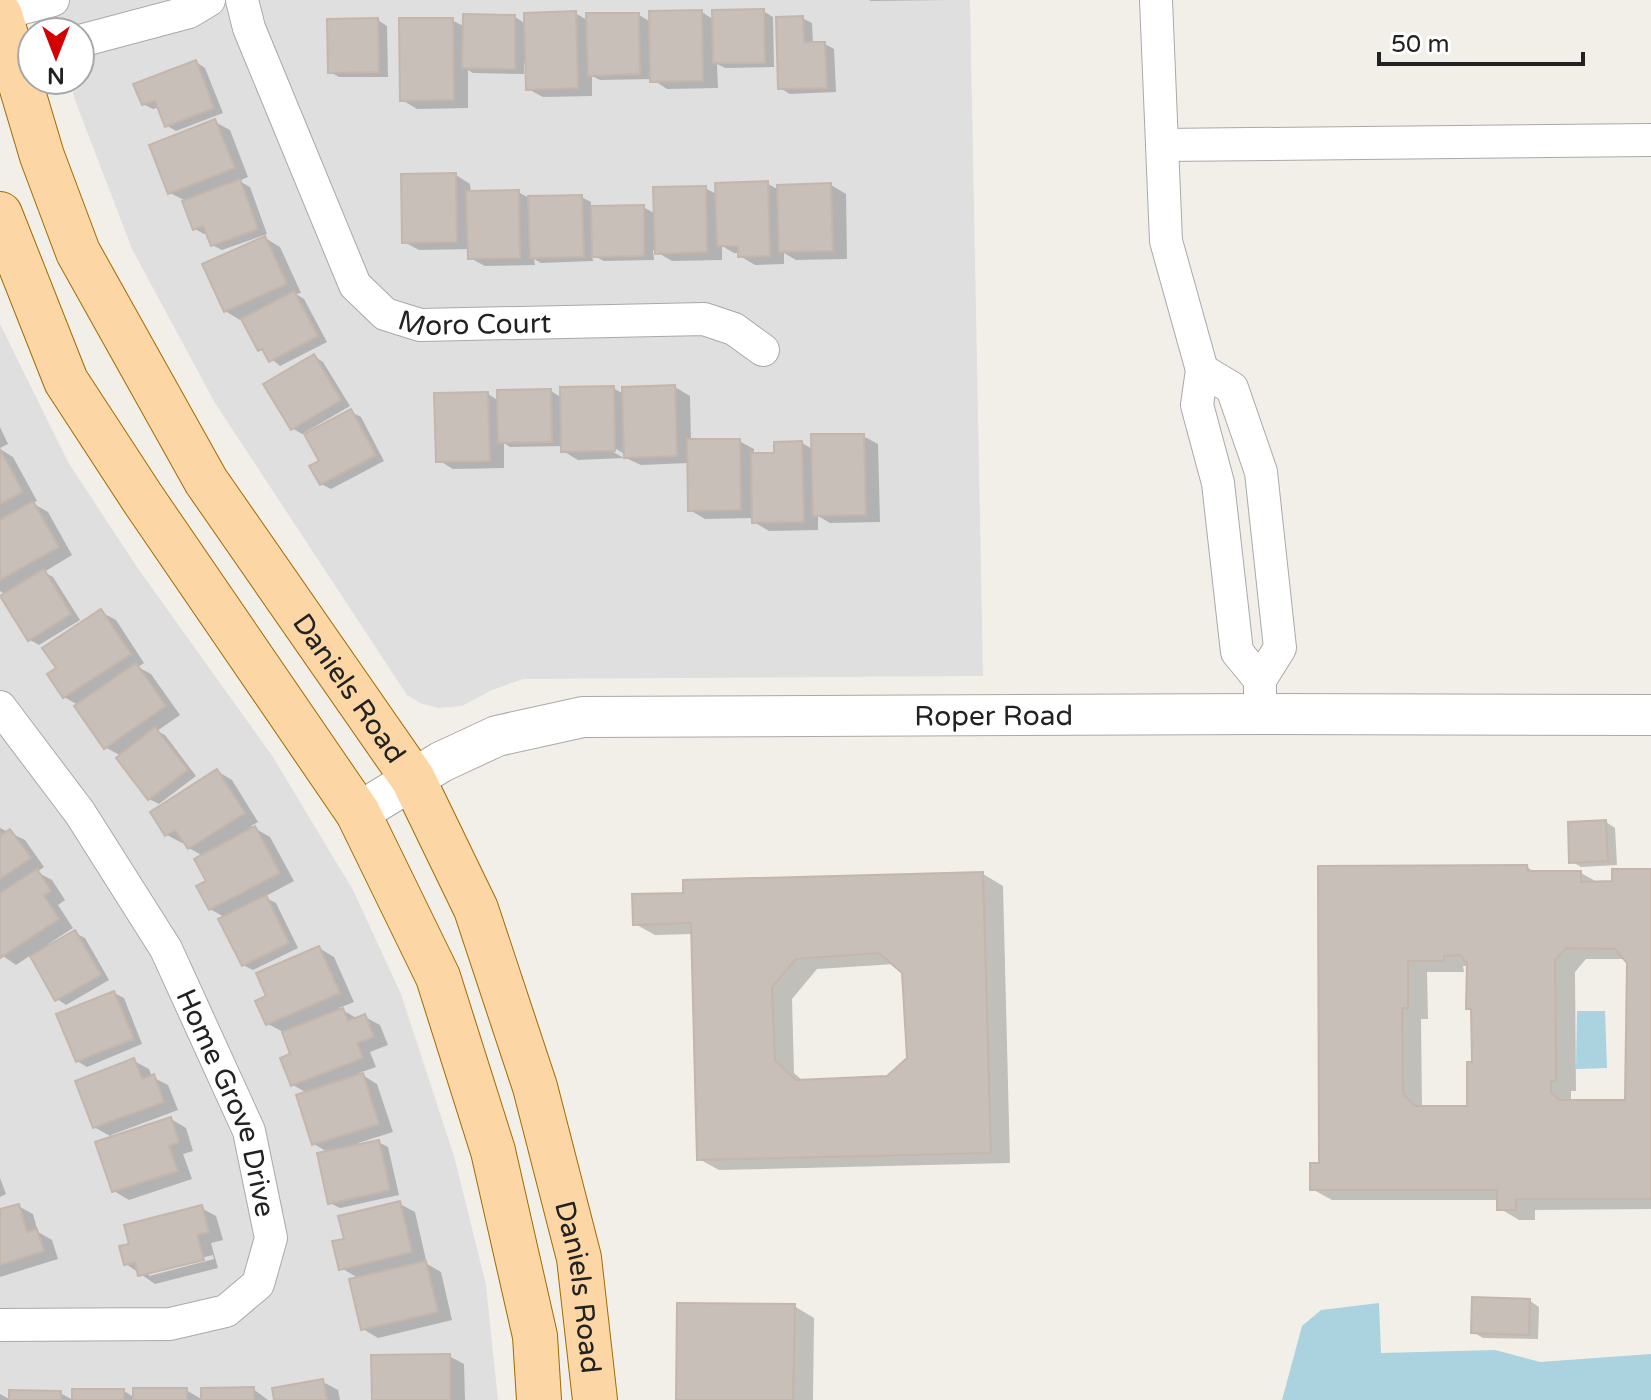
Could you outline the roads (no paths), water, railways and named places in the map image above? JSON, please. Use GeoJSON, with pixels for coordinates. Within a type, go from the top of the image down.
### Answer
{"type":"FeatureCollection","features":[{"type":"Feature","properties":{"kind":"main road","name":"Daniels Road"},"geometry":{"type":"LineString","coordinates":[[0,14],[42,156],[78,252],[206,481],[413,779],[476,909],[535,1087],[579,1258],[595,1400]]}},
{"type":"Feature","properties":{"kind":"main road","name":"Daniels Road"},"geometry":{"type":"LineString","coordinates":[[0,214],[66,381],[358,813],[438,977],[493,1151],[535,1336],[539,1400]]}},
{"type":"Feature","properties":{"kind":"street"},"geometry":{"type":"LineString","coordinates":[[0,14],[53,0]]}},
{"type":"Feature","properties":{"kind":"street"},"geometry":{"type":"LineString","coordinates":[[96,37],[189,12],[209,0]]}},
{"type":"Feature","properties":{"kind":"street","name":"Moro Court"},"geometry":{"type":"LineString","coordinates":[[242,0],[249,28],[355,285],[385,314],[420,325],[704,319],[734,329],[763,350]]}},
{"type":"Feature","properties":{"kind":"street"},"geometry":{"type":"LineString","coordinates":[[1156,0],[1166,241],[1202,370],[1197,405],[1218,483],[1237,652],[1260,697]]}},
{"type":"Feature","properties":{"kind":"street"},"geometry":{"type":"LineString","coordinates":[[1162,145],[1651,140]]}},
{"type":"Feature","properties":{"kind":"street"},"geometry":{"type":"LineString","coordinates":[[1202,370],[1232,388],[1261,472],[1280,648],[1260,697]]}},
{"type":"Feature","properties":{"kind":"street"},"geometry":{"type":"LineString","coordinates":[[1218,483],[1261,472]]}},
{"type":"Feature","properties":{"kind":"street","name":"Roper Road"},"geometry":{"type":"LineString","coordinates":[[358,813],[441,762],[497,736],[583,717],[1260,697],[1651,715]]}},
{"type":"Feature","properties":{"kind":"street","name":"Home Grove Drive"},"geometry":{"type":"LineString","coordinates":[[0,707],[80,813],[166,949],[249,1131],[271,1238],[258,1284],[226,1311],[170,1324],[0,1325]]}},
{"type":"Feature","properties":{"kind":"water"},"geometry":{"type":"Polygon","coordinates":[[[1577,1011],[1605,1011],[1607,1068],[1576,1069],[1577,1011]]]}},
{"type":"Feature","properties":{"kind":"water"},"geometry":{"type":"Polygon","coordinates":[[[1379,1303],[1381,1353],[1495,1350],[1540,1362],[1651,1354],[1651,1400],[1282,1400],[1302,1326],[1321,1310],[1379,1303]]]}}]}
